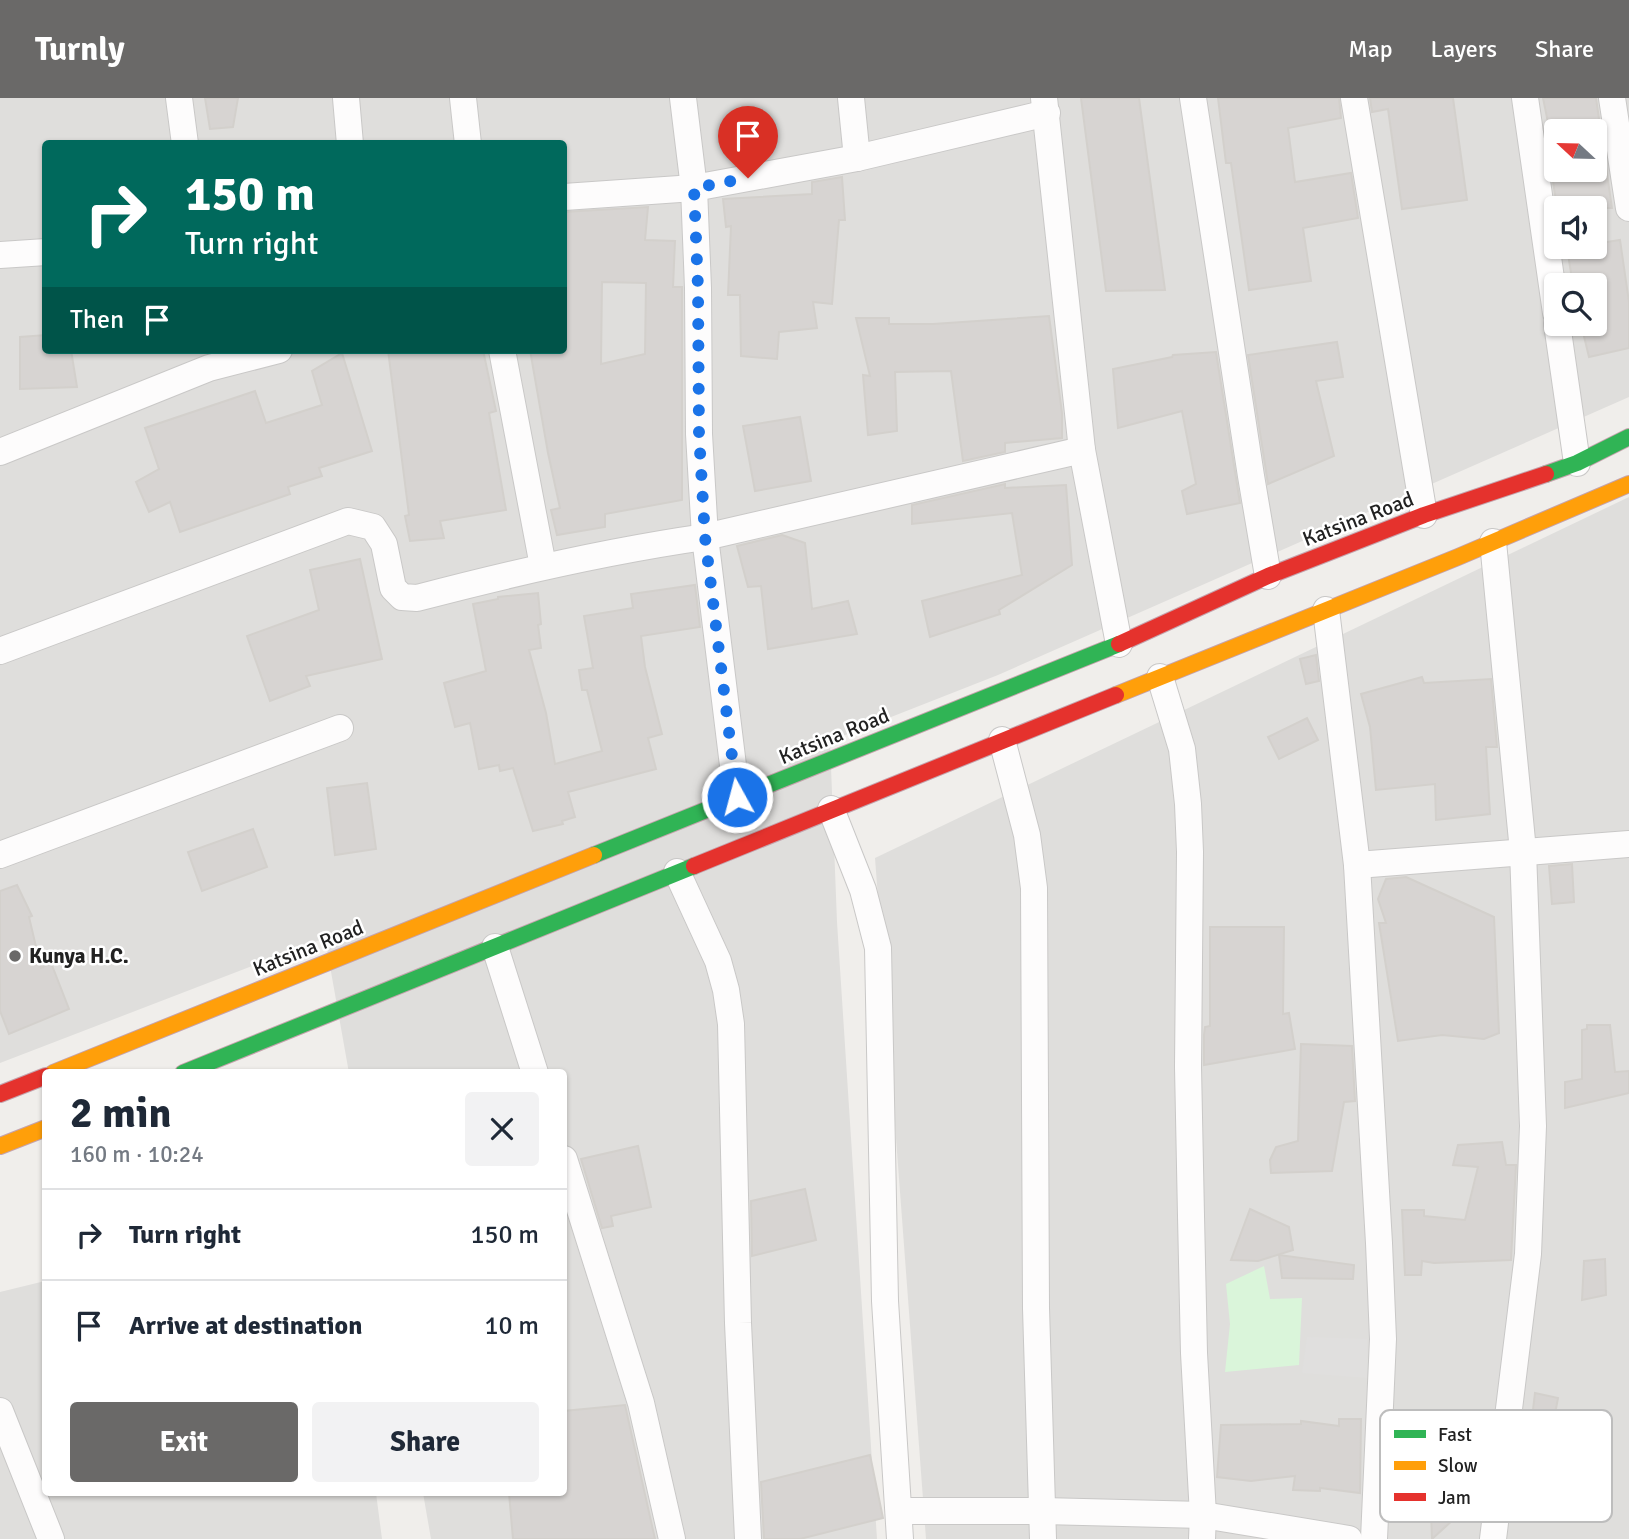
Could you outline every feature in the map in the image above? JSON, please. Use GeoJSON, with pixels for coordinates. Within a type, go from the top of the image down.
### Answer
{"type":"FeatureCollection","features":[{"type":"Feature","properties":{"kind":"highway","name":"Katsina Road"},"geometry":{"type":"LineString","coordinates":[[63,1069],[1119,644],[1268,576],[1424,515],[1577,463],[1629,437]]}},
{"type":"Feature","properties":{"kind":"highway"},"geometry":{"type":"LineString","coordinates":[[193,1069],[1493,542],[1629,484]]}},
{"type":"Feature","properties":{"kind":"highway"},"geometry":{"type":"LineString","coordinates":[[0,1094],[42,1078]]}},
{"type":"Feature","properties":{"kind":"highway"},"geometry":{"type":"LineString","coordinates":[[0,1146],[42,1130]]}},
{"type":"Feature","properties":{"kind":"street"},"geometry":{"type":"LineString","coordinates":[[179,98],[184,140]]}},
{"type":"Feature","properties":{"kind":"street"},"geometry":{"type":"LineString","coordinates":[[346,98],[350,140]]}},
{"type":"Feature","properties":{"kind":"street"},"geometry":{"type":"LineString","coordinates":[[463,98],[468,140]]}},
{"type":"Feature","properties":{"kind":"street"},"geometry":{"type":"LineString","coordinates":[[682,98],[694,188],[699,434],[705,537],[737,797]]}},
{"type":"Feature","properties":{"kind":"street"},"geometry":{"type":"LineString","coordinates":[[851,98],[857,158]]}},
{"type":"Feature","properties":{"kind":"street"},"geometry":{"type":"LineString","coordinates":[[1193,98],[1268,576]]}},
{"type":"Feature","properties":{"kind":"street"},"geometry":{"type":"LineString","coordinates":[[1354,98],[1424,515]]}},
{"type":"Feature","properties":{"kind":"street"},"geometry":{"type":"LineString","coordinates":[[1525,98],[1550,273]]}},
{"type":"Feature","properties":{"kind":"street"},"geometry":{"type":"LineString","coordinates":[[1612,98],[1629,208]]}},
{"type":"Feature","properties":{"kind":"street"},"geometry":{"type":"LineString","coordinates":[[567,197],[694,188],[857,158],[1046,105],[1082,450],[1119,644]]}},
{"type":"Feature","properties":{"kind":"street"},"geometry":{"type":"LineString","coordinates":[[0,255],[42,252]]}},
{"type":"Feature","properties":{"kind":"street"},"geometry":{"type":"LineString","coordinates":[[1559,336],[1577,463]]}},
{"type":"Feature","properties":{"kind":"street"},"geometry":{"type":"LineString","coordinates":[[0,452],[209,359],[248,354]]}},
{"type":"Feature","properties":{"kind":"street"},"geometry":{"type":"LineString","coordinates":[[503,354],[543,565]]}},
{"type":"Feature","properties":{"kind":"street"},"geometry":{"type":"LineString","coordinates":[[0,651],[348,521],[373,527],[384,544],[393,588],[402,597],[417,598],[543,565],[643,545],[705,537],[1082,450]]}},
{"type":"Feature","properties":{"kind":"street"},"geometry":{"type":"LineString","coordinates":[[1493,542],[1523,851],[1533,1126],[1528,1254],[1509,1410]]}},
{"type":"Feature","properties":{"kind":"street"},"geometry":{"type":"LineString","coordinates":[[1326,610],[1357,865],[1370,1062],[1383,1339],[1374,1539]]}},
{"type":"Feature","properties":{"kind":"street"},"geometry":{"type":"LineString","coordinates":[[1160,677],[1182,749],[1188,804],[1191,1216],[1194,1353],[1203,1527]]}},
{"type":"Feature","properties":{"kind":"street"},"geometry":{"type":"LineString","coordinates":[[0,855],[340,728]]}},
{"type":"Feature","properties":{"kind":"street"},"geometry":{"type":"LineString","coordinates":[[1002,740],[1027,835],[1034,888],[1036,1308],[1043,1539]]}},
{"type":"Feature","properties":{"kind":"street"},"geometry":{"type":"LineString","coordinates":[[831,809],[863,890],[878,948],[885,1301],[901,1539]]}},
{"type":"Feature","properties":{"kind":"street"},"geometry":{"type":"LineString","coordinates":[[1357,865],[1629,844]]}},
{"type":"Feature","properties":{"kind":"street"},"geometry":{"type":"LineString","coordinates":[[677,872],[718,961],[731,1024],[738,1323],[748,1539]]}},
{"type":"Feature","properties":{"kind":"street"},"geometry":{"type":"LineString","coordinates":[[495,947],[535,1069]]}},
{"type":"Feature","properties":{"kind":"street"},"geometry":{"type":"LineString","coordinates":[[567,1169],[641,1403],[672,1539]]}},
{"type":"Feature","properties":{"kind":"street"},"geometry":{"type":"LineString","coordinates":[[0,1410],[51,1539]]}},
{"type":"Feature","properties":{"kind":"street"},"geometry":{"type":"LineString","coordinates":[[899,1511],[1043,1511],[1349,1539]]}},
{"type":"Feature","properties":{"kind":"shaded area"},"geometry":{"type":"Polygon","coordinates":[[[0,98],[1629,98],[1629,397],[998,675],[830,741],[837,922],[877,1539],[431,1539],[424,1496],[567,1496],[567,1069],[348,1069],[325,938],[0,1063],[0,98]]]}},
{"type":"Feature","properties":{"kind":"shaded area"},"geometry":{"type":"Polygon","coordinates":[[[1629,497],[1629,1539],[926,1539],[875,858],[1629,497]]]}},
{"type":"Feature","properties":{"kind":"shaded area"},"geometry":{"type":"Polygon","coordinates":[[[42,1282],[42,1496],[376,1496],[382,1539],[0,1539],[0,1292],[42,1282]]]}},
{"type":"Feature","properties":{"kind":"shaded area"},"geometry":{"type":"Polygon","coordinates":[[[1307,1337],[1367,1339],[1368,1378],[1302,1373],[1307,1337]]]}},
{"type":"Feature","properties":{"kind":"green space"},"geometry":{"type":"Polygon","coordinates":[[[1264,1266],[1270,1299],[1302,1298],[1299,1365],[1225,1372],[1230,1324],[1226,1284],[1264,1266]]]}},
{"type":"Feature","properties":{"kind":"building"},"geometry":{"type":"Polygon","coordinates":[[[205,98],[238,98],[233,127],[210,129],[205,98]]]}},
{"type":"Feature","properties":{"kind":"building"},"geometry":{"type":"Polygon","coordinates":[[[1081,98],[1139,98],[1165,290],[1106,291],[1081,98]]]}},
{"type":"Feature","properties":{"kind":"building"},"geometry":{"type":"Polygon","coordinates":[[[1218,98],[1339,98],[1341,118],[1288,128],[1295,182],[1351,173],[1358,218],[1303,228],[1311,281],[1249,290],[1231,163],[1226,163],[1218,98]]]}},
{"type":"Feature","properties":{"kind":"building"},"geometry":{"type":"Polygon","coordinates":[[[1370,98],[1453,98],[1467,200],[1402,209],[1388,109],[1372,112],[1370,98]]]}},
{"type":"Feature","properties":{"kind":"building"},"geometry":{"type":"Polygon","coordinates":[[[1543,98],[1596,98],[1599,119],[1547,119],[1543,98]]]}},
{"type":"Feature","properties":{"kind":"building"},"geometry":{"type":"Polygon","coordinates":[[[1607,174],[1612,208],[1607,208],[1607,196],[1555,196],[1553,182],[1607,182],[1607,174]]]}},
{"type":"Feature","properties":{"kind":"building"},"geometry":{"type":"Polygon","coordinates":[[[842,177],[845,220],[839,220],[832,304],[813,302],[817,328],[779,332],[777,359],[741,356],[740,295],[728,295],[731,226],[726,227],[723,199],[812,194],[812,182],[842,177]]]}},
{"type":"Feature","properties":{"kind":"building"},"geometry":{"type":"Polygon","coordinates":[[[648,207],[645,240],[675,241],[673,287],[682,287],[682,500],[605,514],[605,527],[557,535],[551,510],[560,508],[531,354],[567,354],[567,212],[648,207]],[[602,282],[601,364],[645,354],[646,283],[602,282]]]}},
{"type":"Feature","properties":{"kind":"building"},"geometry":{"type":"Polygon","coordinates":[[[1620,240],[1629,302],[1629,348],[1589,357],[1584,336],[1607,336],[1607,273],[1571,273],[1569,259],[1607,259],[1607,242],[1620,240]]]}},
{"type":"Feature","properties":{"kind":"building"},"geometry":{"type":"Polygon","coordinates":[[[1049,316],[1062,413],[1062,438],[1005,443],[1005,452],[963,461],[951,371],[895,372],[897,431],[868,435],[863,375],[870,376],[856,318],[889,318],[889,324],[933,324],[1049,316]]]}},
{"type":"Feature","properties":{"kind":"building"},"geometry":{"type":"Polygon","coordinates":[[[42,335],[42,354],[72,354],[77,387],[20,389],[20,337],[42,335]]]}},
{"type":"Feature","properties":{"kind":"building"},"geometry":{"type":"Polygon","coordinates":[[[1337,342],[1343,377],[1316,381],[1334,456],[1268,484],[1248,355],[1337,342]]]}},
{"type":"Feature","properties":{"kind":"building"},"geometry":{"type":"Polygon","coordinates":[[[1216,352],[1240,503],[1187,514],[1182,491],[1196,484],[1182,411],[1118,428],[1113,369],[1173,355],[1216,352]]]}},
{"type":"Feature","properties":{"kind":"building"},"geometry":{"type":"Polygon","coordinates":[[[342,354],[372,451],[319,468],[322,476],[288,487],[290,494],[180,532],[170,502],[149,512],[136,482],[159,469],[145,428],[255,391],[266,423],[322,405],[312,371],[342,354]]]}},
{"type":"Feature","properties":{"kind":"building"},"geometry":{"type":"Polygon","coordinates":[[[389,354],[484,354],[496,411],[489,413],[506,510],[440,521],[444,538],[410,541],[405,516],[409,515],[389,354]]]}},
{"type":"Feature","properties":{"kind":"building"},"geometry":{"type":"Polygon","coordinates":[[[800,417],[811,481],[755,491],[743,426],[800,417]]]}},
{"type":"Feature","properties":{"kind":"building"},"geometry":{"type":"Polygon","coordinates":[[[1005,484],[1005,488],[1066,485],[1072,565],[999,610],[1000,614],[930,637],[922,601],[1022,575],[1012,513],[912,524],[912,505],[1005,484]]]}},
{"type":"Feature","properties":{"kind":"building"},"geometry":{"type":"Polygon","coordinates":[[[782,535],[805,543],[812,609],[848,601],[857,634],[768,649],[761,586],[748,587],[737,546],[782,535]]]}},
{"type":"Feature","properties":{"kind":"building"},"geometry":{"type":"Polygon","coordinates":[[[360,559],[382,659],[306,676],[310,686],[270,701],[247,636],[319,610],[310,570],[360,559]]]}},
{"type":"Feature","properties":{"kind":"building"},"geometry":{"type":"Polygon","coordinates":[[[695,585],[700,627],[641,636],[645,667],[662,734],[648,738],[656,769],[568,792],[575,817],[562,821],[563,824],[533,831],[513,768],[500,771],[499,765],[479,769],[470,723],[455,727],[444,683],[486,671],[473,604],[498,597],[538,593],[541,648],[529,650],[546,713],[555,764],[602,751],[587,690],[582,690],[579,670],[593,668],[584,616],[633,608],[631,594],[695,585]]]}},
{"type":"Feature","properties":{"kind":"building"},"geometry":{"type":"Polygon","coordinates":[[[1316,655],[1319,681],[1306,684],[1300,659],[1316,655]]]}},
{"type":"Feature","properties":{"kind":"building"},"geometry":{"type":"Polygon","coordinates":[[[1422,677],[1424,683],[1491,679],[1497,747],[1486,747],[1490,814],[1436,820],[1435,784],[1376,790],[1370,727],[1361,694],[1422,677]]]}},
{"type":"Feature","properties":{"kind":"building"},"geometry":{"type":"Polygon","coordinates":[[[1307,718],[1318,740],[1279,759],[1268,737],[1307,718]]]}},
{"type":"Feature","properties":{"kind":"building"},"geometry":{"type":"Polygon","coordinates":[[[367,783],[376,849],[335,855],[327,788],[367,783]]]}},
{"type":"Feature","properties":{"kind":"building"},"geometry":{"type":"Polygon","coordinates":[[[253,829],[267,867],[202,891],[188,852],[253,829]]]}},
{"type":"Feature","properties":{"kind":"building"},"geometry":{"type":"Polygon","coordinates":[[[1572,864],[1574,902],[1552,904],[1549,866],[1572,864]]]}},
{"type":"Feature","properties":{"kind":"building"},"geometry":{"type":"Polygon","coordinates":[[[1406,877],[1494,917],[1499,1033],[1484,1039],[1442,1035],[1398,1041],[1379,923],[1386,923],[1378,899],[1386,879],[1406,877]]]}},
{"type":"Feature","properties":{"kind":"building","name":"Kunya H.C."},"geometry":{"type":"Polygon","coordinates":[[[17,885],[32,916],[29,917],[41,968],[51,963],[69,1009],[9,1034],[0,1011],[0,891],[17,885]]]}},
{"type":"Feature","properties":{"kind":"building"},"geometry":{"type":"Polygon","coordinates":[[[1210,927],[1284,927],[1283,1014],[1289,1013],[1295,1049],[1204,1065],[1205,1027],[1210,1026],[1210,927]]]}},
{"type":"Feature","properties":{"kind":"building"},"geometry":{"type":"Polygon","coordinates":[[[1587,1025],[1610,1025],[1615,1072],[1629,1071],[1629,1093],[1565,1108],[1565,1082],[1582,1079],[1582,1030],[1587,1029],[1587,1025]]]}},
{"type":"Feature","properties":{"kind":"building"},"geometry":{"type":"Polygon","coordinates":[[[1301,1044],[1352,1046],[1355,1101],[1344,1102],[1332,1171],[1271,1173],[1270,1160],[1276,1147],[1298,1141],[1301,1044]]]}},
{"type":"Feature","properties":{"kind":"building"},"geometry":{"type":"Polygon","coordinates":[[[1502,1142],[1506,1165],[1516,1165],[1511,1260],[1434,1263],[1422,1261],[1421,1275],[1405,1275],[1402,1210],[1424,1210],[1424,1216],[1465,1220],[1478,1167],[1453,1165],[1458,1145],[1502,1142]]]}},
{"type":"Feature","properties":{"kind":"building"},"geometry":{"type":"Polygon","coordinates":[[[638,1146],[651,1207],[611,1216],[613,1226],[602,1228],[581,1159],[638,1146]]]}},
{"type":"Feature","properties":{"kind":"building"},"geometry":{"type":"Polygon","coordinates":[[[805,1189],[816,1240],[752,1256],[751,1201],[805,1189]]]}},
{"type":"Feature","properties":{"kind":"building"},"geometry":{"type":"Polygon","coordinates":[[[1250,1209],[1289,1227],[1293,1250],[1258,1261],[1231,1260],[1250,1209]]]}},
{"type":"Feature","properties":{"kind":"building"},"geometry":{"type":"Polygon","coordinates":[[[1279,1255],[1354,1265],[1353,1279],[1282,1278],[1279,1255]]]}},
{"type":"Feature","properties":{"kind":"building"},"geometry":{"type":"Polygon","coordinates":[[[1605,1259],[1606,1295],[1582,1300],[1584,1261],[1605,1259]]]}},
{"type":"Feature","properties":{"kind":"building"},"geometry":{"type":"Polygon","coordinates":[[[1535,1393],[1558,1398],[1556,1410],[1533,1410],[1535,1393]]]}},
{"type":"Feature","properties":{"kind":"building"},"geometry":{"type":"Polygon","coordinates":[[[625,1405],[655,1539],[513,1539],[509,1496],[567,1496],[567,1411],[625,1405]]]}},
{"type":"Feature","properties":{"kind":"building"},"geometry":{"type":"Polygon","coordinates":[[[1339,1419],[1361,1419],[1360,1493],[1320,1488],[1320,1491],[1293,1490],[1295,1476],[1251,1481],[1217,1477],[1221,1425],[1301,1424],[1301,1421],[1339,1426],[1339,1419]]]}},
{"type":"Feature","properties":{"kind":"building"},"geometry":{"type":"Polygon","coordinates":[[[870,1455],[883,1518],[800,1539],[764,1539],[761,1482],[870,1455]]]}},
{"type":"Feature","properties":{"kind":"building"},"geometry":{"type":"Polygon","coordinates":[[[1431,1522],[1451,1522],[1432,1539],[1431,1522]]]}},
{"type":"Feature","properties":{"kind":"traffic: fast"},"geometry":{"type":"LineString","coordinates":[[1546,474],[1577,463],[1629,437]]}},
{"type":"Feature","properties":{"kind":"traffic: fast"},"geometry":{"type":"LineString","coordinates":[[594,855],[1119,644]]}},
{"type":"Feature","properties":{"kind":"traffic: fast"},"geometry":{"type":"LineString","coordinates":[[193,1069],[694,866]]}},
{"type":"Feature","properties":{"kind":"traffic: slow"},"geometry":{"type":"LineString","coordinates":[[1116,695],[1458,557],[1629,484]]}},
{"type":"Feature","properties":{"kind":"traffic: slow"},"geometry":{"type":"LineString","coordinates":[[63,1069],[594,855]]}},
{"type":"Feature","properties":{"kind":"traffic: slow"},"geometry":{"type":"LineString","coordinates":[[0,1146],[42,1130]]}},
{"type":"Feature","properties":{"kind":"traffic: jam"},"geometry":{"type":"LineString","coordinates":[[1119,644],[1268,576],[1424,515],[1546,474]]}},
{"type":"Feature","properties":{"kind":"traffic: jam"},"geometry":{"type":"LineString","coordinates":[[694,866],[1116,695]]}},
{"type":"Feature","properties":{"kind":"traffic: jam"},"geometry":{"type":"LineString","coordinates":[[0,1094],[42,1078]]}},
{"type":"Feature","properties":{"kind":"place","name":"Kunya H.C."},"geometry":{"type":"Point","coordinates":[15,956]}},
{"type":"Feature","properties":{"kind":"route"},"geometry":{"type":"LineString","coordinates":[[737,797],[705,537],[699,434],[694,188],[748,178]]}}]}
